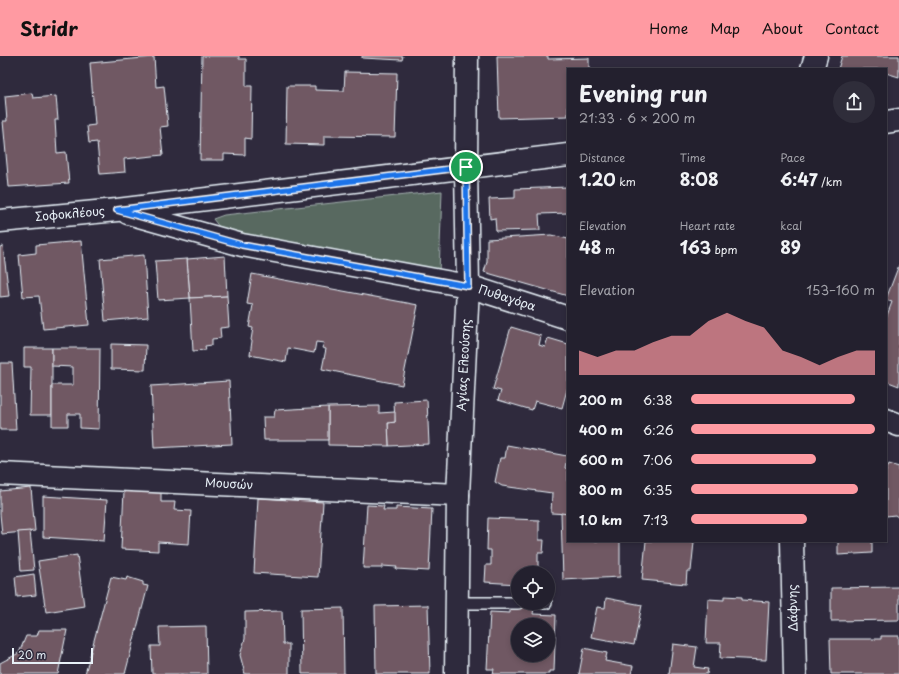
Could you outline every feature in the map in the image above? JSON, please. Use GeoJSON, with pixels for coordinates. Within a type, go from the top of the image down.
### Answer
{"type":"FeatureCollection","features":[{"type":"Feature","properties":{"kind":"street","name":"Αγίας Ελεούσης"},"geometry":{"type":"LineString","coordinates":[[456,674],[458,495],[468,286],[466,167],[467,56]]}},
{"type":"Feature","properties":{"kind":"street"},"geometry":{"type":"LineString","coordinates":[[812,68],[816,56]]}},
{"type":"Feature","properties":{"kind":"street"},"geometry":{"type":"LineString","coordinates":[[887,122],[899,120]]}},
{"type":"Feature","properties":{"kind":"street","name":"Σοφοκλέους"},"geometry":{"type":"LineString","coordinates":[[0,221],[117,210],[567,155]]}},
{"type":"Feature","properties":{"kind":"street","name":"Πυθαγόρα"},"geometry":{"type":"LineString","coordinates":[[117,210],[242,245],[468,286],[567,318]]}},
{"type":"Feature","properties":{"kind":"street"},"geometry":{"type":"LineString","coordinates":[[887,420],[899,425]]}},
{"type":"Feature","properties":{"kind":"street","name":"Μουσών"},"geometry":{"type":"LineString","coordinates":[[0,474],[458,495]]}},
{"type":"Feature","properties":{"kind":"street","name":"Δάφνης"},"geometry":{"type":"LineString","coordinates":[[792,542],[795,674]]}},
{"type":"Feature","properties":{"kind":"lane"},"geometry":{"type":"LineString","coordinates":[[457,603],[511,603]]}},
{"type":"Feature","properties":{"kind":"green space"},"geometry":{"type":"Polygon","coordinates":[[[442,191],[439,274],[245,239],[220,228],[213,219],[224,215],[442,191]]]}},
{"type":"Feature","properties":{"kind":"building"},"geometry":{"type":"Polygon","coordinates":[[[202,56],[239,56],[239,59],[246,59],[246,86],[252,86],[251,139],[245,138],[245,155],[224,154],[224,160],[200,160],[202,56]]]}},
{"type":"Feature","properties":{"kind":"building"},"geometry":{"type":"Polygon","coordinates":[[[362,56],[403,56],[402,60],[362,58],[362,56]]]}},
{"type":"Feature","properties":{"kind":"building"},"geometry":{"type":"Polygon","coordinates":[[[497,56],[548,56],[548,59],[589,58],[589,68],[567,68],[567,116],[499,118],[497,56]]]}},
{"type":"Feature","properties":{"kind":"building"},"geometry":{"type":"Polygon","coordinates":[[[842,56],[899,56],[899,77],[887,73],[887,68],[838,68],[842,56]]]}},
{"type":"Feature","properties":{"kind":"building"},"geometry":{"type":"Polygon","coordinates":[[[154,57],[156,87],[164,86],[168,126],[160,127],[163,155],[124,159],[125,172],[100,174],[97,142],[89,143],[87,126],[95,125],[90,63],[154,57]]]}},
{"type":"Feature","properties":{"kind":"building"},"geometry":{"type":"Polygon","coordinates":[[[345,72],[397,73],[395,137],[324,136],[324,145],[286,144],[287,86],[315,86],[315,90],[344,91],[345,72]]]}},
{"type":"Feature","properties":{"kind":"building"},"geometry":{"type":"Polygon","coordinates":[[[32,93],[33,98],[56,96],[58,120],[55,120],[57,153],[66,152],[69,183],[9,187],[3,121],[7,121],[5,96],[32,93]]]}},
{"type":"Feature","properties":{"kind":"building"},"geometry":{"type":"Polygon","coordinates":[[[567,187],[567,213],[539,214],[540,230],[496,231],[495,218],[490,219],[489,199],[515,198],[515,189],[567,187]]]}},
{"type":"Feature","properties":{"kind":"building"},"geometry":{"type":"Polygon","coordinates":[[[551,235],[567,239],[567,296],[484,272],[487,262],[487,239],[551,235]]]}},
{"type":"Feature","properties":{"kind":"building"},"geometry":{"type":"Polygon","coordinates":[[[81,241],[89,325],[43,329],[39,296],[23,297],[19,255],[36,253],[36,245],[81,241]]]}},
{"type":"Feature","properties":{"kind":"building"},"geometry":{"type":"Polygon","coordinates":[[[3,246],[9,296],[0,297],[0,247],[3,246]]]}},
{"type":"Feature","properties":{"kind":"building"},"geometry":{"type":"Polygon","coordinates":[[[144,255],[148,317],[105,321],[100,259],[144,255]]]}},
{"type":"Feature","properties":{"kind":"building"},"geometry":{"type":"Polygon","coordinates":[[[225,256],[227,296],[190,298],[187,259],[225,256]]]}},
{"type":"Feature","properties":{"kind":"building"},"geometry":{"type":"Polygon","coordinates":[[[187,259],[190,298],[158,300],[155,261],[187,259]]]}},
{"type":"Feature","properties":{"kind":"building"},"geometry":{"type":"Polygon","coordinates":[[[899,265],[899,386],[887,381],[887,315],[892,302],[887,300],[887,296],[899,265]]]}},
{"type":"Feature","properties":{"kind":"building"},"geometry":{"type":"Polygon","coordinates":[[[252,274],[418,305],[402,385],[322,369],[326,349],[322,348],[324,343],[316,342],[314,353],[288,348],[286,362],[250,355],[253,328],[249,327],[253,305],[247,304],[252,274]]]}},
{"type":"Feature","properties":{"kind":"building"},"geometry":{"type":"Polygon","coordinates":[[[227,296],[229,327],[220,328],[221,338],[212,339],[212,345],[205,346],[206,350],[193,351],[190,298],[227,296]]]}},
{"type":"Feature","properties":{"kind":"building"},"geometry":{"type":"Polygon","coordinates":[[[511,327],[541,336],[539,345],[545,347],[548,338],[567,344],[567,390],[562,408],[535,401],[532,410],[498,400],[501,391],[493,389],[511,327]]]}},
{"type":"Feature","properties":{"kind":"building"},"geometry":{"type":"Polygon","coordinates":[[[111,344],[146,345],[145,370],[111,369],[111,344]]]}},
{"type":"Feature","properties":{"kind":"building"},"geometry":{"type":"Polygon","coordinates":[[[24,348],[52,348],[52,415],[30,415],[31,367],[24,367],[24,348]]]}},
{"type":"Feature","properties":{"kind":"building"},"geometry":{"type":"Polygon","coordinates":[[[52,348],[100,348],[99,429],[80,428],[80,414],[68,414],[68,426],[52,426],[52,385],[73,385],[73,367],[52,366],[52,348]]]}},
{"type":"Feature","properties":{"kind":"building"},"geometry":{"type":"Polygon","coordinates":[[[0,363],[12,363],[16,430],[0,430],[0,363]]]}},
{"type":"Feature","properties":{"kind":"building"},"geometry":{"type":"Polygon","coordinates":[[[229,381],[232,444],[154,448],[151,386],[229,381]]]}},
{"type":"Feature","properties":{"kind":"building"},"geometry":{"type":"Polygon","coordinates":[[[427,400],[429,444],[389,446],[388,423],[395,422],[394,402],[427,400]]]}},
{"type":"Feature","properties":{"kind":"building"},"geometry":{"type":"Polygon","coordinates":[[[379,406],[379,413],[395,412],[395,422],[388,423],[389,446],[328,445],[328,407],[379,406]]]}},
{"type":"Feature","properties":{"kind":"building"},"geometry":{"type":"Polygon","coordinates":[[[328,407],[328,440],[264,440],[263,417],[274,417],[275,410],[328,407]]]}},
{"type":"Feature","properties":{"kind":"building"},"geometry":{"type":"Polygon","coordinates":[[[507,445],[567,456],[565,468],[567,469],[567,514],[551,513],[552,493],[502,486],[495,482],[500,458],[505,458],[507,445]]]}},
{"type":"Feature","properties":{"kind":"building"},"geometry":{"type":"Polygon","coordinates":[[[889,464],[899,467],[899,518],[895,515],[887,516],[887,469],[889,464]]]}},
{"type":"Feature","properties":{"kind":"building"},"geometry":{"type":"Polygon","coordinates":[[[31,488],[35,531],[2,534],[0,491],[31,488]]]}},
{"type":"Feature","properties":{"kind":"building"},"geometry":{"type":"Polygon","coordinates":[[[124,491],[161,493],[161,502],[175,502],[174,510],[191,511],[189,544],[158,542],[158,551],[121,549],[124,491]]]}},
{"type":"Feature","properties":{"kind":"building"},"geometry":{"type":"Polygon","coordinates":[[[43,496],[107,500],[104,541],[43,537],[43,496]]]}},
{"type":"Feature","properties":{"kind":"building"},"geometry":{"type":"Polygon","coordinates":[[[258,498],[323,502],[318,577],[254,573],[258,498]]]}},
{"type":"Feature","properties":{"kind":"building"},"geometry":{"type":"Polygon","coordinates":[[[367,505],[384,506],[383,510],[396,510],[396,507],[432,509],[429,571],[396,569],[397,567],[382,566],[382,568],[363,568],[367,505]]]}},
{"type":"Feature","properties":{"kind":"building"},"geometry":{"type":"Polygon","coordinates":[[[561,513],[567,514],[567,542],[620,542],[620,577],[563,580],[561,513]]]}},
{"type":"Feature","properties":{"kind":"building"},"geometry":{"type":"Polygon","coordinates":[[[488,518],[539,520],[539,540],[544,540],[543,553],[538,553],[538,566],[511,566],[511,584],[485,582],[486,565],[491,565],[491,550],[487,550],[488,518]]]}},
{"type":"Feature","properties":{"kind":"building"},"geometry":{"type":"Polygon","coordinates":[[[30,531],[34,570],[21,571],[18,532],[30,531]]]}},
{"type":"Feature","properties":{"kind":"building"},"geometry":{"type":"Polygon","coordinates":[[[646,542],[694,542],[691,571],[687,571],[686,584],[642,580],[646,542]]]}},
{"type":"Feature","properties":{"kind":"building"},"geometry":{"type":"Polygon","coordinates":[[[838,542],[872,542],[872,553],[838,555],[838,542]]]}},
{"type":"Feature","properties":{"kind":"building"},"geometry":{"type":"Polygon","coordinates":[[[77,555],[84,606],[46,612],[38,561],[77,555]]]}},
{"type":"Feature","properties":{"kind":"building"},"geometry":{"type":"Polygon","coordinates":[[[34,574],[36,595],[17,597],[15,577],[34,574]]]}},
{"type":"Feature","properties":{"kind":"building"},"geometry":{"type":"Polygon","coordinates":[[[111,577],[126,580],[127,577],[143,582],[143,585],[148,586],[125,674],[85,674],[111,577]]]}},
{"type":"Feature","properties":{"kind":"building"},"geometry":{"type":"Polygon","coordinates":[[[899,587],[899,620],[831,621],[831,588],[899,587]]]}},
{"type":"Feature","properties":{"kind":"building"},"geometry":{"type":"Polygon","coordinates":[[[724,596],[742,597],[742,600],[769,602],[766,660],[720,658],[721,643],[706,643],[708,599],[724,600],[724,596]]]}},
{"type":"Feature","properties":{"kind":"building"},"geometry":{"type":"Polygon","coordinates":[[[606,598],[642,605],[634,645],[591,637],[597,607],[605,608],[606,598]]]}},
{"type":"Feature","properties":{"kind":"building"},"geometry":{"type":"Polygon","coordinates":[[[428,605],[430,674],[376,674],[375,606],[428,605]]]}},
{"type":"Feature","properties":{"kind":"building"},"geometry":{"type":"Polygon","coordinates":[[[511,607],[511,610],[534,610],[533,614],[556,615],[555,643],[555,618],[511,618],[511,662],[554,662],[554,671],[549,671],[549,674],[493,674],[494,669],[487,669],[490,612],[510,613],[511,607]]]}},
{"type":"Feature","properties":{"kind":"building"},"geometry":{"type":"Polygon","coordinates":[[[343,608],[344,674],[302,674],[301,609],[343,608]]]}},
{"type":"Feature","properties":{"kind":"building"},"geometry":{"type":"Polygon","coordinates":[[[282,611],[283,644],[289,644],[289,674],[245,674],[240,655],[245,639],[245,612],[282,611]]]}},
{"type":"Feature","properties":{"kind":"building"},"geometry":{"type":"Polygon","coordinates":[[[206,626],[207,674],[152,674],[151,646],[160,646],[159,627],[206,626]]]}},
{"type":"Feature","properties":{"kind":"building"},"geometry":{"type":"Polygon","coordinates":[[[39,630],[67,630],[58,674],[0,674],[0,663],[19,653],[26,636],[37,636],[39,630]]]}},
{"type":"Feature","properties":{"kind":"building"},"geometry":{"type":"Polygon","coordinates":[[[881,636],[899,636],[899,674],[831,674],[830,639],[881,639],[881,636]]]}},
{"type":"Feature","properties":{"kind":"building"},"geometry":{"type":"Polygon","coordinates":[[[673,644],[697,647],[694,667],[708,669],[707,674],[669,674],[673,644]]]}},
{"type":"Feature","properties":{"kind":"building"},"geometry":{"type":"Polygon","coordinates":[[[584,648],[607,653],[605,661],[633,666],[631,674],[579,674],[584,648]]]}},
{"type":"Feature","properties":{"kind":"route"},"geometry":{"type":"LineString","coordinates":[[466,167],[468,286],[242,245],[117,210],[175,203],[466,167]]}}]}
